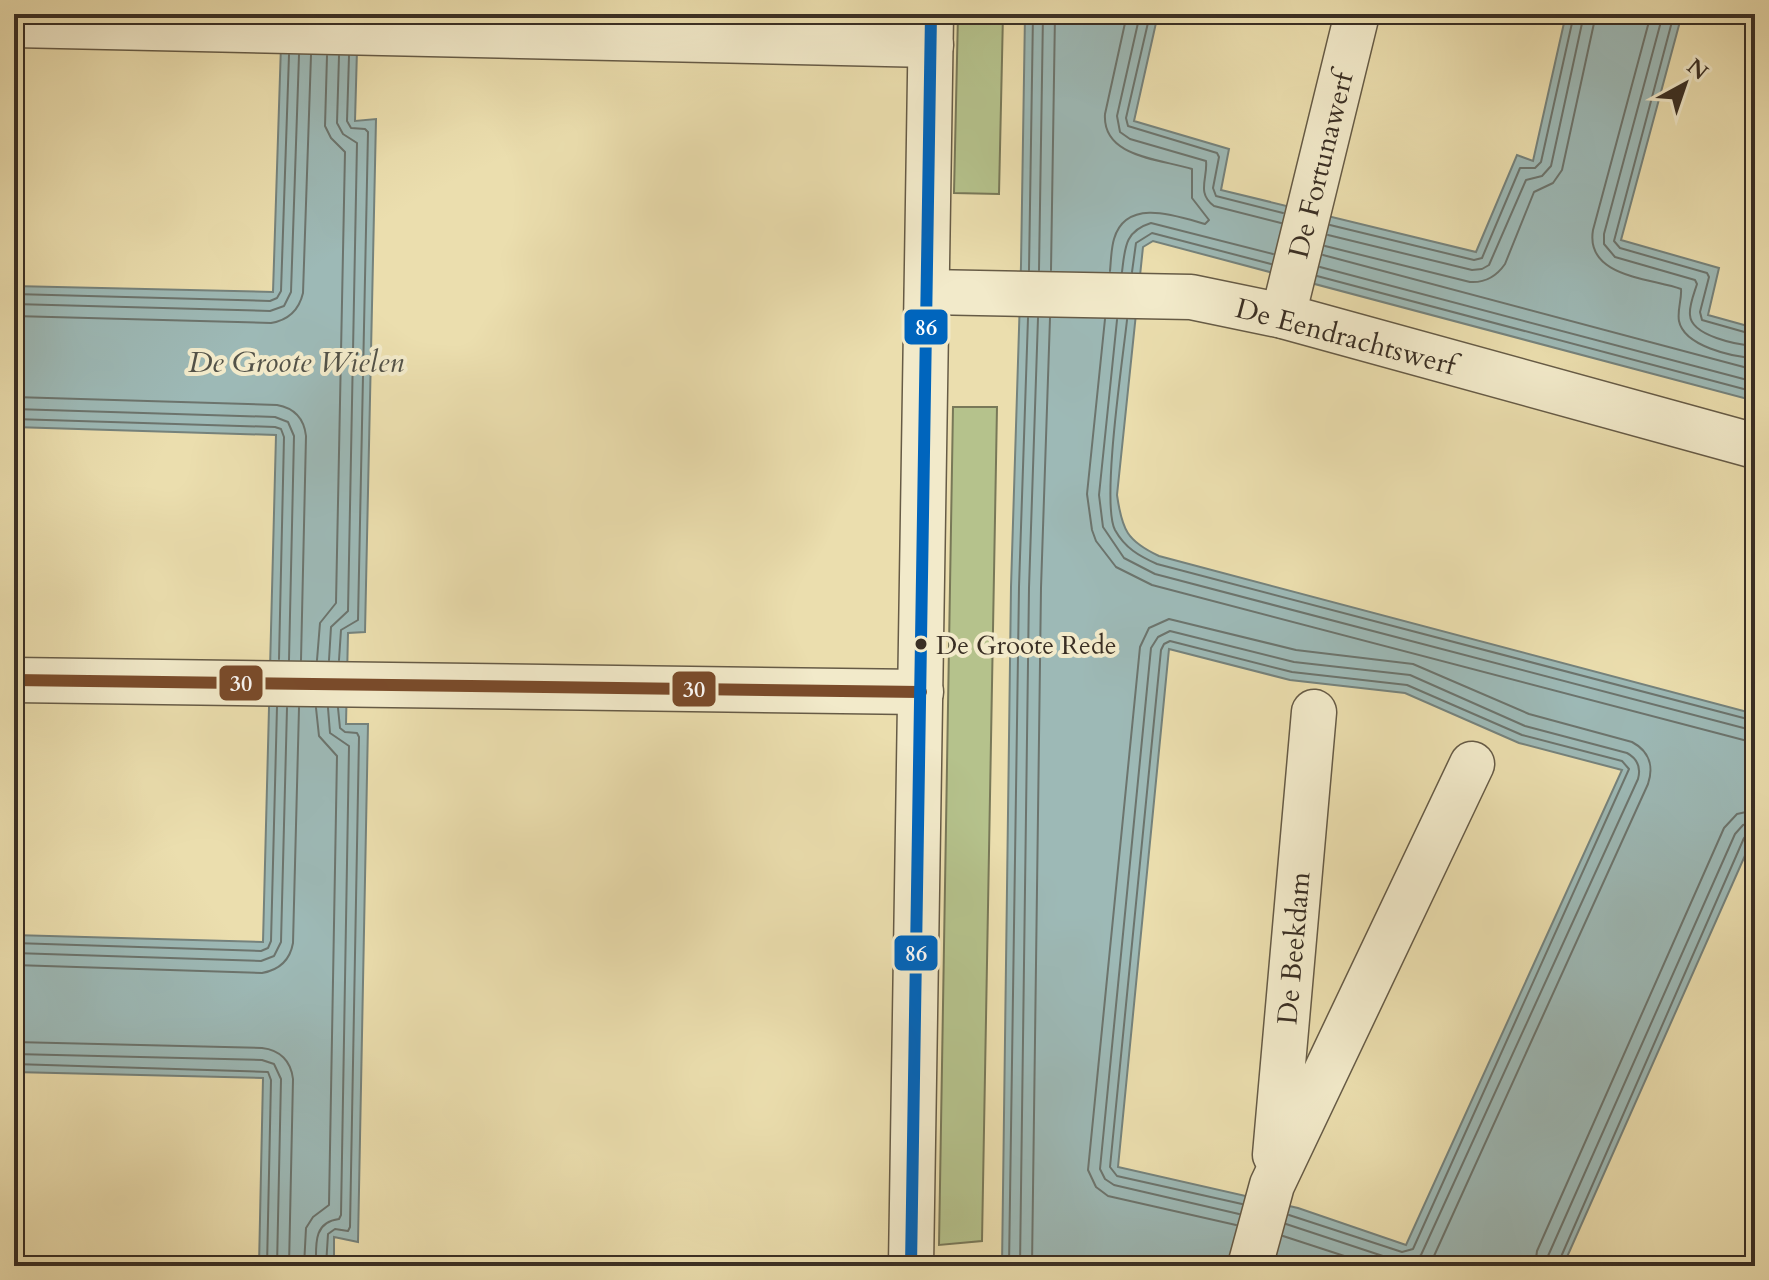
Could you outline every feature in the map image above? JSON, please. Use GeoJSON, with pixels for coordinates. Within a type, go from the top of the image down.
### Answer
{"type":"FeatureCollection","features":[{"type":"Feature","properties":{"kind":"street","name":"De Fortunawerf"},"geometry":{"type":"LineString","coordinates":[[1286,305],[1357,14]]}},
{"type":"Feature","properties":{"kind":"street"},"geometry":{"type":"LineString","coordinates":[[14,25],[370,33],[931,30],[911,1266]]}},
{"type":"Feature","properties":{"kind":"street","name":"De Eendrachtswerf"},"geometry":{"type":"LineString","coordinates":[[927,292],[1191,297],[1286,305],[1755,446]]}},
{"type":"Feature","properties":{"kind":"street"},"geometry":{"type":"LineString","coordinates":[[14,680],[921,692]]}},
{"type":"Feature","properties":{"kind":"street","name":"De Beekdam"},"geometry":{"type":"LineString","coordinates":[[1250,1266],[1272,1185],[1314,712]]}},
{"type":"Feature","properties":{"kind":"street","name":"De Beekdam"},"geometry":{"type":"LineString","coordinates":[[1272,1185],[1472,764]]}},
{"type":"Feature","properties":{"kind":"green space"},"geometry":{"type":"Polygon","coordinates":[[[958,14],[1003,14],[999,194],[954,193],[958,14]]]}},
{"type":"Feature","properties":{"kind":"green space"},"geometry":{"type":"Polygon","coordinates":[[[953,407],[997,407],[982,1241],[939,1245],[953,407]]]}},
{"type":"Feature","properties":{"kind":"water","name":"De Groote Wielen"},"geometry":{"type":"Polygon","coordinates":[[[282,14],[358,14],[355,121],[376,119],[365,632],[348,633],[346,724],[368,724],[358,1242],[334,1237],[334,1266],[259,1266],[263,1078],[14,1072],[14,935],[263,942],[276,435],[14,427],[14,286],[273,292],[282,14]]]}},
{"type":"Feature","properties":{"kind":"water"},"geometry":{"type":"Polygon","coordinates":[[[1025,14],[1158,14],[1134,121],[1229,149],[1221,190],[1476,252],[1517,155],[1533,161],[1566,14],[1682,14],[1621,240],[1719,268],[1708,315],[1755,328],[1755,401],[1153,241],[1143,247],[1117,495],[1128,533],[1140,545],[1159,556],[1755,714],[1755,833],[1563,1266],[1002,1266],[1011,587],[1025,14]],[[1169,649],[1118,1167],[1298,1208],[1406,1245],[1622,770],[1519,743],[1405,693],[1290,680],[1169,649]]]}},
{"type":"Feature","properties":{"kind":"transit line","name":"86"},"geometry":{"type":"LineString","coordinates":[[911,1266],[931,14]]}},
{"type":"Feature","properties":{"kind":"transit line","name":"30"},"geometry":{"type":"LineString","coordinates":[[14,680],[921,692]]}},
{"type":"Feature","properties":{"kind":"place","name":"De Groote Rede"},"geometry":{"type":"Point","coordinates":[921,644]}}]}
